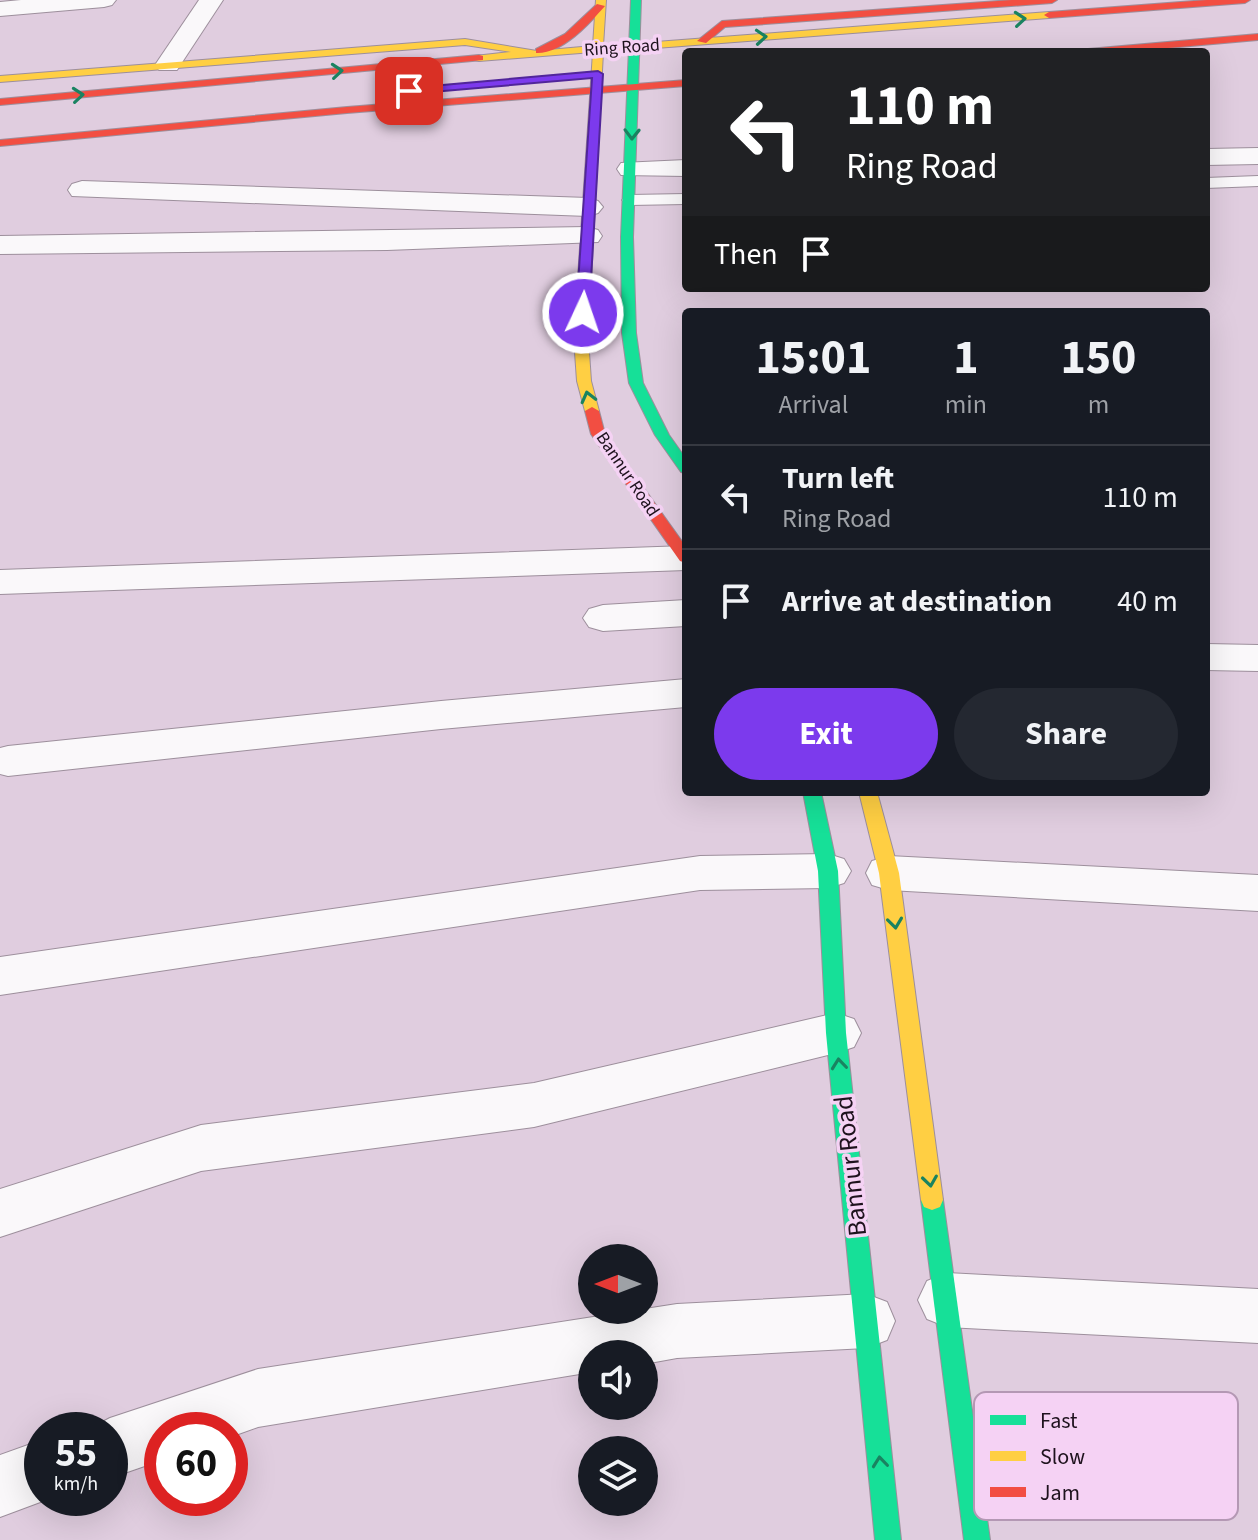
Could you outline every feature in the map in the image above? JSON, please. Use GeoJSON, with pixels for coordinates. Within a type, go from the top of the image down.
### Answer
{"type":"FeatureCollection","features":[{"type":"Feature","properties":{"kind":"main road"},"geometry":{"type":"LineString","coordinates":[[636,0],[627,237],[629,333],[636,383],[662,435],[682,463]]}},
{"type":"Feature","properties":{"kind":"main road"},"geometry":{"type":"LineString","coordinates":[[702,41],[722,24],[1052,0]]}},
{"type":"Feature","properties":{"kind":"main road","name":"Ring Road"},"geometry":{"type":"LineString","coordinates":[[0,102],[534,53],[969,23],[1245,0]]}},
{"type":"Feature","properties":{"kind":"main road"},"geometry":{"type":"LineString","coordinates":[[0,79],[465,42],[534,53],[569,36],[600,3]]}},
{"type":"Feature","properties":{"kind":"main road","name":"Bannur Road"},"geometry":{"type":"LineString","coordinates":[[600,3],[598,82],[581,338],[584,381],[598,434],[682,552]]}},
{"type":"Feature","properties":{"kind":"main road"},"geometry":{"type":"LineString","coordinates":[[1082,44],[1258,21]]}},
{"type":"Feature","properties":{"kind":"main road"},"geometry":{"type":"LineString","coordinates":[[1082,44],[1258,37]]}},
{"type":"Feature","properties":{"kind":"main road"},"geometry":{"type":"LineString","coordinates":[[0,143],[633,79],[682,68]]}},
{"type":"Feature","properties":{"kind":"main road"},"geometry":{"type":"LineString","coordinates":[[633,79],[682,83]]}},
{"type":"Feature","properties":{"kind":"main road","name":"Ring Road"},"geometry":{"type":"LineString","coordinates":[[0,128],[598,82]]}},
{"type":"Feature","properties":{"kind":"main road","name":"Bannur Road"},"geometry":{"type":"LineString","coordinates":[[813,796],[828,871],[836,1033],[888,1540]]}},
{"type":"Feature","properties":{"kind":"main road"},"geometry":{"type":"LineString","coordinates":[[869,796],[889,873],[974,1516]]}},
{"type":"Feature","properties":{"kind":"main road"},"geometry":{"type":"LineString","coordinates":[[974,1520],[977,1540]]}},
{"type":"Feature","properties":{"kind":"street"},"geometry":{"type":"LineString","coordinates":[[0,9],[104,0]]}},
{"type":"Feature","properties":{"kind":"street"},"geometry":{"type":"LineString","coordinates":[[168,65],[211,0]]}},
{"type":"Feature","properties":{"kind":"street"},"geometry":{"type":"LineString","coordinates":[[1210,157],[1258,156]]}},
{"type":"Feature","properties":{"kind":"street"},"geometry":{"type":"LineString","coordinates":[[631,169],[682,168]]}},
{"type":"Feature","properties":{"kind":"street"},"geometry":{"type":"LineString","coordinates":[[82,190],[587,221]]}},
{"type":"Feature","properties":{"kind":"street"},"geometry":{"type":"LineString","coordinates":[[0,245],[357,242],[587,221]]}},
{"type":"Feature","properties":{"kind":"street"},"geometry":{"type":"LineString","coordinates":[[0,582],[682,558]]}},
{"type":"Feature","properties":{"kind":"street"},"geometry":{"type":"LineString","coordinates":[[603,618],[682,613]]}},
{"type":"Feature","properties":{"kind":"street"},"geometry":{"type":"LineString","coordinates":[[1210,657],[1258,658]]}},
{"type":"Feature","properties":{"kind":"street"},"geometry":{"type":"LineString","coordinates":[[8,761],[441,715],[682,693]]}},
{"type":"Feature","properties":{"kind":"street"},"geometry":{"type":"LineString","coordinates":[[0,976],[700,873],[828,871]]}},
{"type":"Feature","properties":{"kind":"street"},"geometry":{"type":"LineString","coordinates":[[889,873],[1258,893]]}},
{"type":"Feature","properties":{"kind":"street"},"geometry":{"type":"LineString","coordinates":[[0,1213],[201,1148],[534,1105],[836,1033]]}},
{"type":"Feature","properties":{"kind":"street"},"geometry":{"type":"LineString","coordinates":[[947,1300],[1258,1316]]}},
{"type":"Feature","properties":{"kind":"street"},"geometry":{"type":"LineString","coordinates":[[216,1412],[258,1398],[661,1333],[866,1321]]}},
{"type":"Feature","properties":{"kind":"street"},"geometry":{"type":"LineString","coordinates":[[0,1486],[24,1477]]}},
{"type":"Feature","properties":{"kind":"lane"},"geometry":{"type":"LineString","coordinates":[[1210,183],[1258,181]]}},
{"type":"Feature","properties":{"kind":"lane"},"geometry":{"type":"LineString","coordinates":[[630,200],[682,199]]}},
{"type":"Feature","properties":{"kind":"traffic: fast"},"geometry":{"type":"LineString","coordinates":[[636,0],[627,237],[629,333],[636,383],[662,435],[682,463]]}},
{"type":"Feature","properties":{"kind":"traffic: fast"},"geometry":{"type":"LineString","coordinates":[[813,796],[828,871],[836,1033],[888,1540]]}},
{"type":"Feature","properties":{"kind":"traffic: fast"},"geometry":{"type":"LineString","coordinates":[[932,1200],[974,1517]]}},
{"type":"Feature","properties":{"kind":"traffic: fast"},"geometry":{"type":"LineString","coordinates":[[974,1520],[977,1540]]}},
{"type":"Feature","properties":{"kind":"traffic: slow"},"geometry":{"type":"LineString","coordinates":[[592,411],[584,381],[581,338],[601,0]]}},
{"type":"Feature","properties":{"kind":"traffic: slow"},"geometry":{"type":"LineString","coordinates":[[479,58],[1049,15]]}},
{"type":"Feature","properties":{"kind":"traffic: slow"},"geometry":{"type":"LineString","coordinates":[[0,79],[465,42],[534,53]]}},
{"type":"Feature","properties":{"kind":"traffic: slow"},"geometry":{"type":"LineString","coordinates":[[869,796],[889,873],[932,1200]]}},
{"type":"Feature","properties":{"kind":"traffic: jam"},"geometry":{"type":"LineString","coordinates":[[702,41],[722,24],[1052,0]]}},
{"type":"Feature","properties":{"kind":"traffic: jam"},"geometry":{"type":"LineString","coordinates":[[1049,15],[1245,0]]}},
{"type":"Feature","properties":{"kind":"traffic: jam"},"geometry":{"type":"LineString","coordinates":[[540,51],[569,36],[600,6]]}},
{"type":"Feature","properties":{"kind":"traffic: jam"},"geometry":{"type":"LineString","coordinates":[[1133,48],[1258,37]]}},
{"type":"Feature","properties":{"kind":"traffic: jam"},"geometry":{"type":"LineString","coordinates":[[0,102],[479,58]]}},
{"type":"Feature","properties":{"kind":"traffic: jam"},"geometry":{"type":"LineString","coordinates":[[0,143],[347,110],[682,83]]}},
{"type":"Feature","properties":{"kind":"traffic: jam"},"geometry":{"type":"LineString","coordinates":[[592,411],[598,434],[682,552]]}},
{"type":"Feature","properties":{"kind":"route"},"geometry":{"type":"LineString","coordinates":[[409,91],[598,74],[583,313]]}}]}
